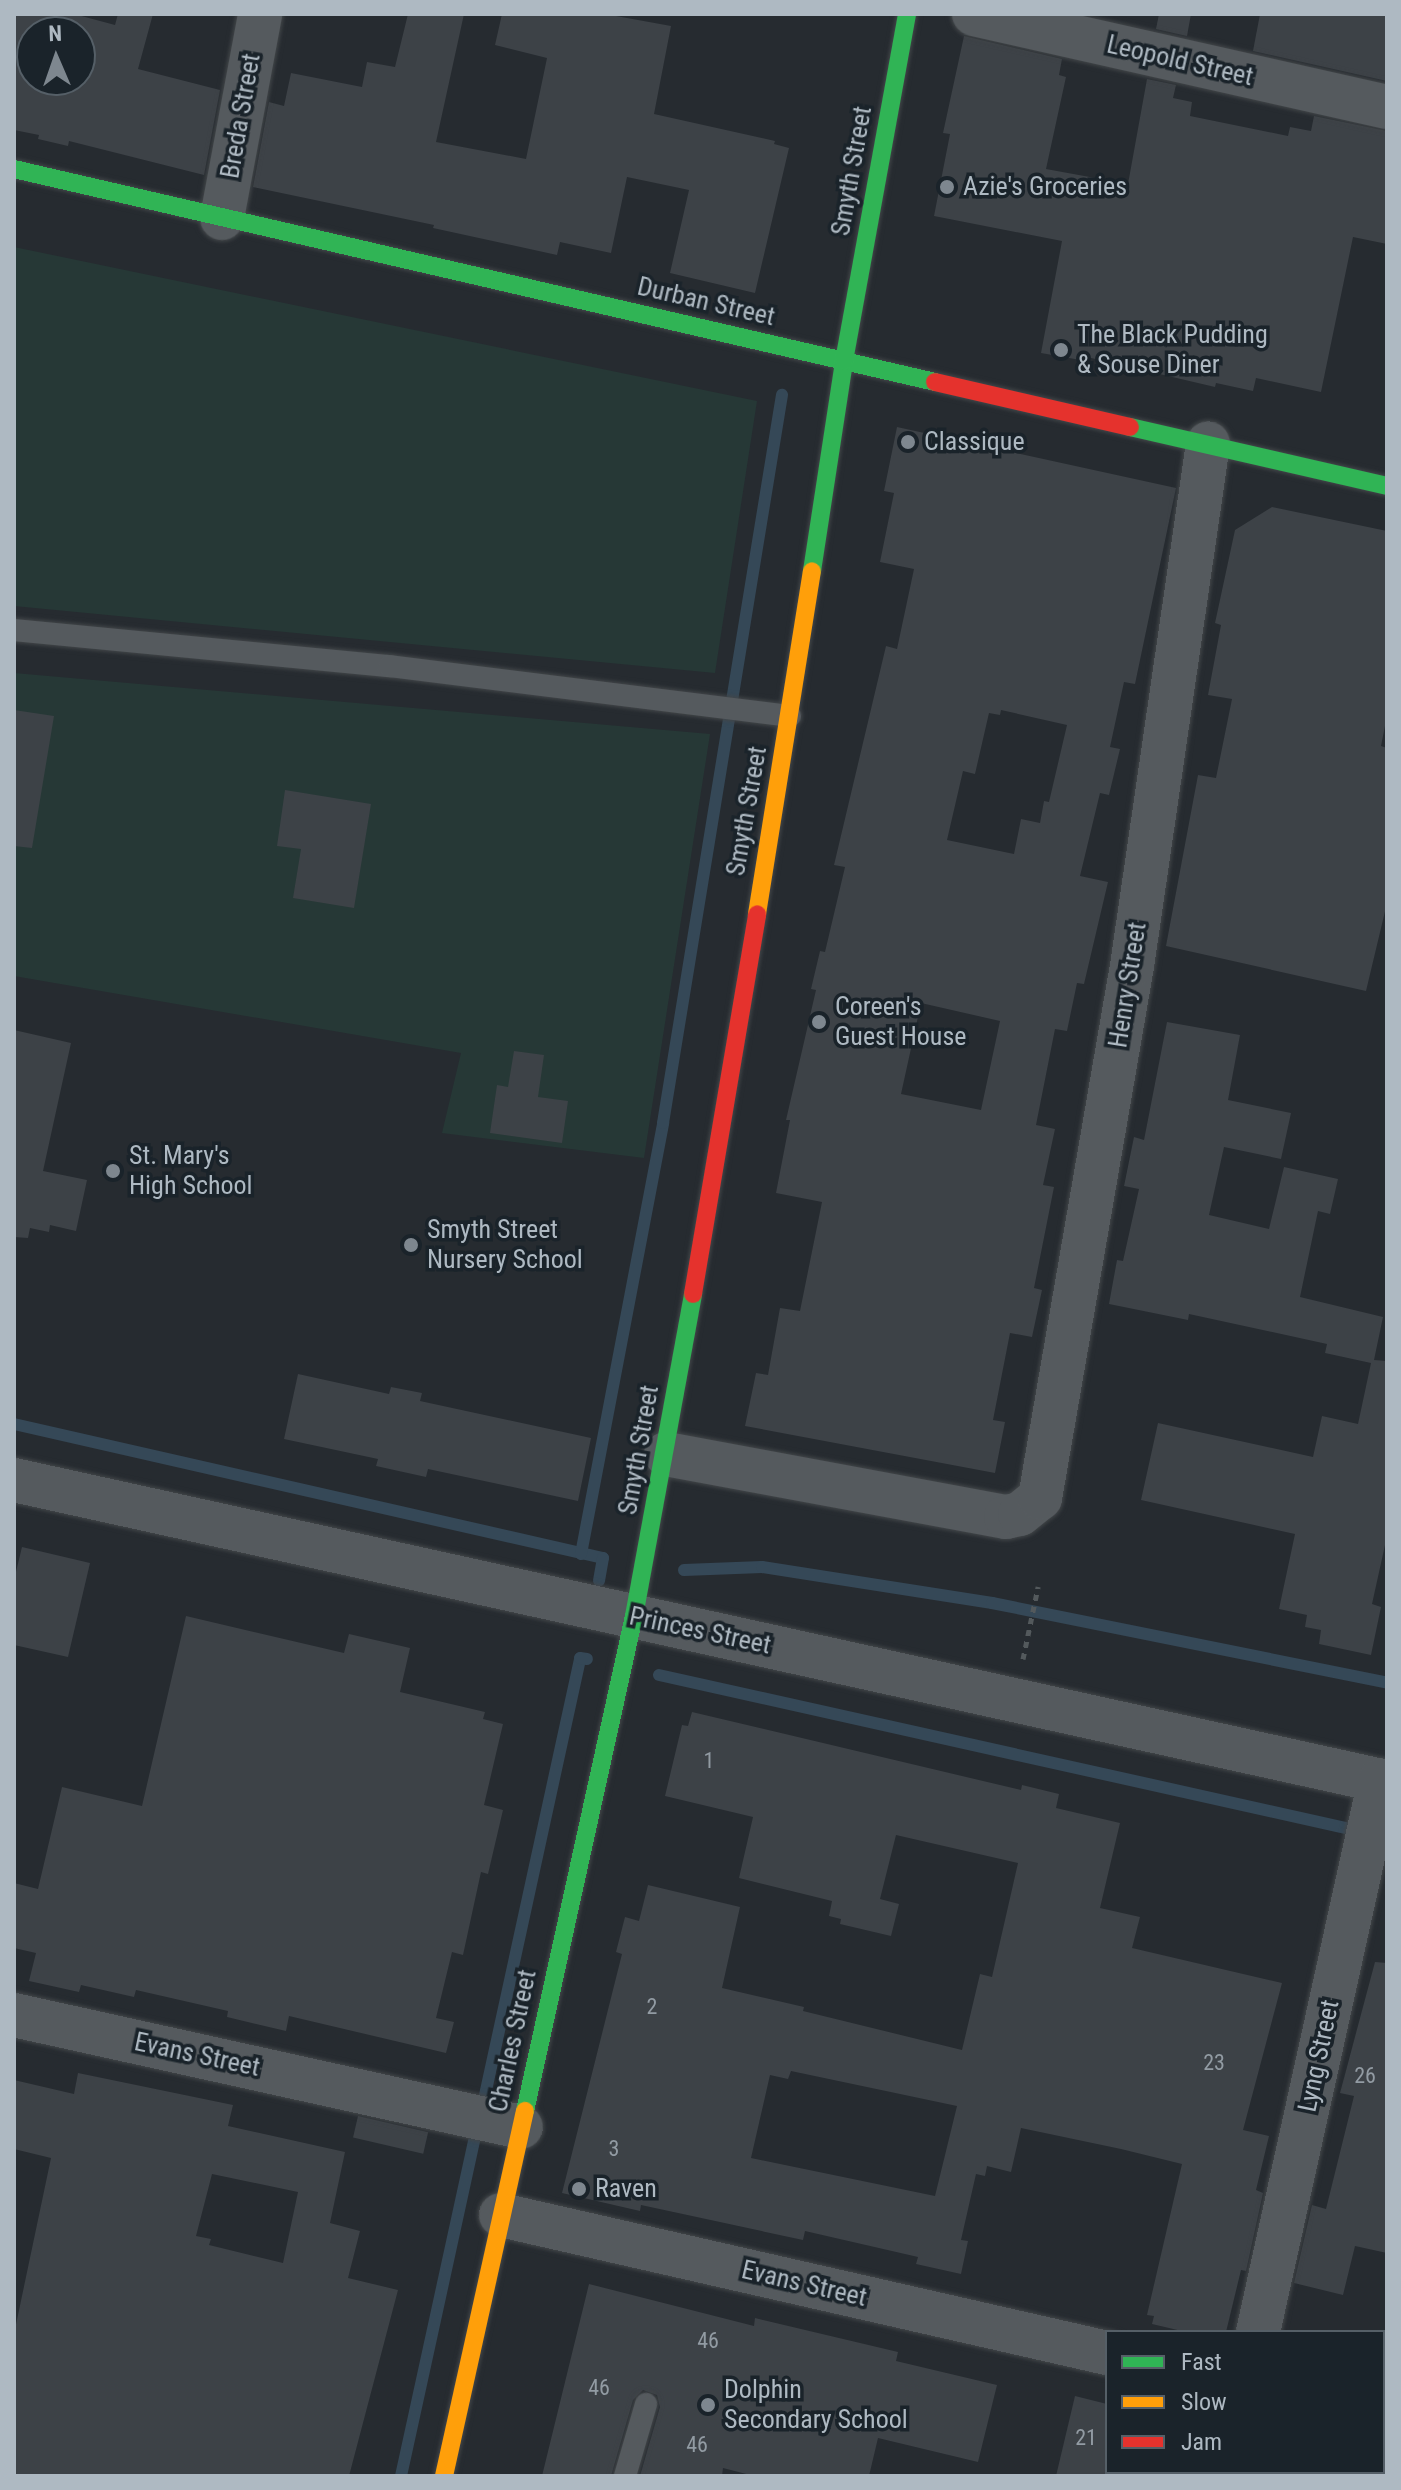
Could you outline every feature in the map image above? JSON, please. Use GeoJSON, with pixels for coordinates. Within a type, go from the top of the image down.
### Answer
{"type":"FeatureCollection","features":[{"type":"Feature","properties":{"kind":"main road","name":"Smyth Street"},"geometry":{"type":"LineString","coordinates":[[634,1616],[666,1454],[790,716],[844,361],[907,14]]}},
{"type":"Feature","properties":{"kind":"main road","name":"Durban Street"},"geometry":{"type":"LineString","coordinates":[[14,169],[1387,486]]}},
{"type":"Feature","properties":{"kind":"main road","name":"Charles Street"},"geometry":{"type":"LineString","coordinates":[[444,2476],[634,1616]]}},
{"type":"Feature","properties":{"kind":"street","name":"Breda Street"},"geometry":{"type":"LineString","coordinates":[[222,218],[260,14]]}},
{"type":"Feature","properties":{"kind":"street","name":"Leopold Street"},"geometry":{"type":"LineString","coordinates":[[974,14],[1387,107]]}},
{"type":"Feature","properties":{"kind":"street","name":"Henry Street"},"geometry":{"type":"LineString","coordinates":[[666,1454],[1006,1517],[1020,1514],[1040,1498],[1132,966],[1208,444]]}},
{"type":"Feature","properties":{"kind":"street","name":"Princes Street"},"geometry":{"type":"LineString","coordinates":[[14,1480],[1384,1781]]}},
{"type":"Feature","properties":{"kind":"street","name":"Lyng Street"},"geometry":{"type":"LineString","coordinates":[[1258,2330],[1384,1781]]}},
{"type":"Feature","properties":{"kind":"street","name":"Evans Street"},"geometry":{"type":"LineString","coordinates":[[14,2015],[521,2127]]}},
{"type":"Feature","properties":{"kind":"street","name":"Evans Street"},"geometry":{"type":"LineString","coordinates":[[501,2215],[1105,2353]]}},
{"type":"Feature","properties":{"kind":"lane"},"geometry":{"type":"LineString","coordinates":[[14,630],[389,666],[790,716]]}},
{"type":"Feature","properties":{"kind":"lane"},"geometry":{"type":"LineString","coordinates":[[625,2476],[646,2404]]}},
{"type":"Feature","properties":{"kind":"path"},"geometry":{"type":"LineString","coordinates":[[1027,1640],[1038,1587]]}},
{"type":"Feature","properties":{"kind":"shaded area"},"geometry":{"type":"Polygon","coordinates":[[[14,247],[757,401],[715,673],[14,606],[14,247]]]}},
{"type":"Feature","properties":{"kind":"shaded area"},"geometry":{"type":"Polygon","coordinates":[[[14,673],[710,734],[644,1158],[442,1133],[461,1053],[14,976],[14,673]]]}},
{"type":"Feature","properties":{"kind":"building"},"geometry":{"type":"Polygon","coordinates":[[[14,14],[81,16],[16,16],[16,96],[96,96],[96,20],[115,25],[118,14],[153,14],[138,69],[220,90],[204,175],[69,141],[68,146],[38,139],[39,135],[14,130],[14,14]]]}},
{"type":"Feature","properties":{"kind":"building"},"geometry":{"type":"Polygon","coordinates":[[[408,14],[464,14],[436,142],[526,159],[547,58],[495,45],[502,14],[605,14],[671,26],[654,114],[775,141],[774,144],[789,148],[755,293],[670,273],[689,190],[627,177],[611,253],[560,242],[557,255],[433,228],[434,225],[253,187],[269,102],[284,106],[291,73],[362,87],[367,62],[395,67],[408,14]]]}},
{"type":"Feature","properties":{"kind":"building"},"geometry":{"type":"Polygon","coordinates":[[[1159,14],[1191,14],[1187,36],[1156,29],[1159,14]]]}},
{"type":"Feature","properties":{"kind":"building"},"geometry":{"type":"Polygon","coordinates":[[[1260,14],[1387,14],[1387,81],[1253,51],[1260,14]]]}},
{"type":"Feature","properties":{"kind":"building"},"geometry":{"type":"Polygon","coordinates":[[[964,36],[1062,59],[1059,75],[1066,77],[1046,169],[1128,184],[1147,79],[1176,85],[1173,98],[1192,102],[1190,116],[1288,136],[1290,127],[1311,131],[1314,116],[1387,131],[1387,244],[1353,237],[1321,392],[1256,378],[1253,391],[1216,383],[1215,387],[1087,357],[1086,361],[1041,353],[1062,241],[934,216],[950,134],[943,133],[964,36]]]}},
{"type":"Feature","properties":{"kind":"building"},"geometry":{"type":"Polygon","coordinates":[[[897,427],[1176,488],[1135,684],[1124,682],[1110,747],[1120,749],[1109,795],[1100,793],[1080,876],[1108,882],[1084,984],[1077,983],[1067,1031],[1055,1029],[1036,1125],[1055,1129],[1043,1185],[1054,1187],[1034,1288],[1042,1290],[1032,1337],[1010,1333],[993,1420],[1005,1422],[995,1473],[745,1426],[756,1373],[768,1375],[780,1308],[800,1311],[822,1202],[776,1193],[790,1120],[786,1120],[816,990],[811,989],[820,951],[825,952],[845,867],[834,865],[886,646],[897,649],[914,569],[880,562],[894,493],[884,491],[897,427]],[[1001,710],[1000,715],[989,713],[975,774],[963,771],[947,840],[1014,854],[1021,819],[1040,823],[1044,801],[1049,802],[1067,725],[1001,710]],[[921,1003],[901,1094],[981,1110],[1000,1021],[921,1003]]]}},
{"type":"Feature","properties":{"kind":"building"},"geometry":{"type":"Polygon","coordinates":[[[1272,507],[1387,531],[1387,716],[1381,746],[1387,748],[1387,903],[1366,991],[1166,946],[1198,775],[1216,778],[1232,699],[1208,695],[1221,625],[1215,623],[1235,530],[1272,507]]]}},
{"type":"Feature","properties":{"kind":"building"},"geometry":{"type":"Polygon","coordinates":[[[14,710],[54,716],[32,848],[14,846],[14,710]]]}},
{"type":"Feature","properties":{"kind":"building"},"geometry":{"type":"Polygon","coordinates":[[[285,790],[371,804],[354,908],[293,898],[301,849],[277,846],[285,790]]]}},
{"type":"Feature","properties":{"kind":"building"},"geometry":{"type":"Polygon","coordinates":[[[1167,1022],[1240,1035],[1228,1100],[1291,1113],[1281,1159],[1224,1147],[1209,1215],[1269,1229],[1284,1167],[1338,1179],[1330,1214],[1318,1211],[1300,1297],[1383,1317],[1374,1360],[1387,1361],[1387,1536],[1372,1604],[1381,1607],[1371,1655],[1319,1644],[1321,1630],[1305,1627],[1307,1615],[1279,1609],[1295,1534],[1141,1500],[1158,1423],[1313,1457],[1322,1416],[1358,1424],[1371,1363],[1325,1353],[1327,1344],[1189,1314],[1188,1320],[1109,1304],[1117,1260],[1123,1261],[1139,1189],[1124,1186],[1134,1137],[1144,1140],[1167,1022]]]}},
{"type":"Feature","properties":{"kind":"building"},"geometry":{"type":"Polygon","coordinates":[[[14,1030],[71,1043],[43,1171],[87,1180],[76,1231],[50,1225],[49,1232],[30,1228],[28,1238],[14,1237],[14,1030]]]}},
{"type":"Feature","properties":{"kind":"building"},"geometry":{"type":"Polygon","coordinates":[[[514,1051],[544,1055],[538,1097],[568,1101],[562,1143],[490,1133],[497,1085],[508,1087],[514,1051]]]}},
{"type":"Feature","properties":{"kind":"building"},"geometry":{"type":"Polygon","coordinates":[[[298,1374],[389,1394],[391,1387],[422,1393],[420,1401],[591,1438],[578,1501],[428,1469],[426,1477],[376,1466],[378,1459],[284,1439],[298,1374]]]}},
{"type":"Feature","properties":{"kind":"building"},"geometry":{"type":"Polygon","coordinates":[[[22,1547],[90,1563],[68,1657],[14,1645],[14,1580],[22,1547]]]}},
{"type":"Feature","properties":{"kind":"building"},"geometry":{"type":"Polygon","coordinates":[[[186,1616],[344,1653],[349,1634],[410,1648],[400,1692],[485,1712],[483,1719],[503,1724],[484,1805],[503,1810],[488,1874],[481,1872],[463,1955],[452,1952],[436,2018],[454,2022],[446,2053],[289,2016],[286,2031],[227,2017],[228,2011],[136,1990],[134,1997],[81,1985],[79,1992],[29,1981],[36,1953],[14,1948],[14,1883],[38,1889],[62,1787],[142,1806],[186,1616]]]}},
{"type":"Feature","properties":{"kind":"building"},"geometry":{"type":"Polygon","coordinates":[[[692,1712],[1021,1790],[1022,1785],[1059,1794],[1056,1808],[1120,1823],[1100,1908],[1140,1917],[1132,1948],[1282,1983],[1243,2130],[1269,2136],[1256,2190],[1263,2193],[1246,2271],[1241,2270],[1226,2330],[1178,2330],[1152,2324],[1154,2316],[1147,2315],[1182,2164],[1021,2128],[1011,2172],[987,2166],[985,2176],[976,2174],[961,2240],[968,2241],[961,2274],[916,2264],[918,2257],[805,2231],[803,2240],[641,2205],[640,2211],[562,2193],[622,1954],[616,1952],[625,1917],[639,1921],[648,1885],[740,1907],[722,1988],[804,2007],[803,2011],[962,2050],[980,1974],[992,1977],[1018,1863],[896,1835],[880,1899],[899,1904],[891,1936],[840,1924],[841,1919],[829,1916],[832,1901],[739,1878],[753,1817],[665,1796],[682,1725],[688,1726],[692,1712]],[[791,2071],[788,2079],[770,2075],[751,2158],[935,2196],[957,2106],[791,2071]]]}},
{"type":"Feature","properties":{"kind":"building"},"geometry":{"type":"Polygon","coordinates":[[[1375,1962],[1387,1963],[1387,2253],[1355,2246],[1343,2295],[1294,2283],[1312,2205],[1326,2209],[1354,2096],[1340,2093],[1375,1962]]]}},
{"type":"Feature","properties":{"kind":"building"},"geometry":{"type":"Polygon","coordinates":[[[78,2073],[233,2105],[228,2126],[345,2152],[330,2223],[360,2231],[348,2278],[398,2290],[349,2476],[14,2476],[14,2334],[51,2158],[14,2149],[14,2080],[74,2094],[78,2073]],[[212,2174],[196,2236],[211,2239],[209,2245],[283,2263],[298,2192],[212,2174]]]}},
{"type":"Feature","properties":{"kind":"building"},"geometry":{"type":"Polygon","coordinates":[[[358,2116],[428,2132],[423,2154],[353,2137],[358,2116]]]}},
{"type":"Feature","properties":{"kind":"building","name":"Dolphin Secondary School"},"geometry":{"type":"Polygon","coordinates":[[[589,2284],[754,2326],[755,2318],[898,2352],[896,2361],[997,2385],[978,2462],[878,2438],[869,2476],[754,2476],[723,2468],[722,2476],[640,2476],[660,2407],[657,2395],[643,2390],[633,2400],[611,2476],[542,2476],[589,2284]]]}},
{"type":"Feature","properties":{"kind":"building"},"geometry":{"type":"Polygon","coordinates":[[[1075,2396],[1105,2404],[1107,2476],[1056,2476],[1075,2396]]]}},
{"type":"Feature","properties":{"kind":"waterway"},"geometry":{"type":"LineString","coordinates":[[581,1554],[663,1123],[782,395]]}},
{"type":"Feature","properties":{"kind":"waterway"},"geometry":{"type":"LineString","coordinates":[[14,1424],[603,1558],[599,1581]]}},
{"type":"Feature","properties":{"kind":"waterway"},"geometry":{"type":"LineString","coordinates":[[684,1570],[762,1567],[992,1603],[1387,1683]]}},
{"type":"Feature","properties":{"kind":"waterway"},"geometry":{"type":"LineString","coordinates":[[485,2095],[580,1658],[587,1659]]}},
{"type":"Feature","properties":{"kind":"waterway"},"geometry":{"type":"LineString","coordinates":[[659,1675],[1346,1828]]}},
{"type":"Feature","properties":{"kind":"waterway"},"geometry":{"type":"LineString","coordinates":[[401,2476],[478,2124]]}},
{"type":"Feature","properties":{"kind":"traffic: fast"},"geometry":{"type":"LineString","coordinates":[[812,571],[844,361],[907,14]]}},
{"type":"Feature","properties":{"kind":"traffic: fast"},"geometry":{"type":"LineString","coordinates":[[14,169],[935,382]]}},
{"type":"Feature","properties":{"kind":"traffic: fast"},"geometry":{"type":"LineString","coordinates":[[1130,427],[1387,486]]}},
{"type":"Feature","properties":{"kind":"traffic: fast"},"geometry":{"type":"LineString","coordinates":[[525,2111],[634,1616],[693,1294]]}},
{"type":"Feature","properties":{"kind":"traffic: slow"},"geometry":{"type":"LineString","coordinates":[[757,914],[812,571]]}},
{"type":"Feature","properties":{"kind":"traffic: slow"},"geometry":{"type":"LineString","coordinates":[[444,2476],[525,2111]]}},
{"type":"Feature","properties":{"kind":"traffic: jam"},"geometry":{"type":"LineString","coordinates":[[935,382],[1130,427]]}},
{"type":"Feature","properties":{"kind":"traffic: jam"},"geometry":{"type":"LineString","coordinates":[[693,1294],[757,914]]}},
{"type":"Feature","properties":{"kind":"place","name":"Azie's Groceries"},"geometry":{"type":"Point","coordinates":[947,187]}},
{"type":"Feature","properties":{"kind":"place","name":"The Black Pudding & Souse Diner"},"geometry":{"type":"Point","coordinates":[1061,350]}},
{"type":"Feature","properties":{"kind":"place","name":"Classique"},"geometry":{"type":"Point","coordinates":[908,442]}},
{"type":"Feature","properties":{"kind":"place","name":"Coreen's Guest House"},"geometry":{"type":"Point","coordinates":[819,1022]}},
{"type":"Feature","properties":{"kind":"place","name":"St. Mary's High School"},"geometry":{"type":"Point","coordinates":[113,1171]}},
{"type":"Feature","properties":{"kind":"place","name":"Smyth Street Nursery School"},"geometry":{"type":"Point","coordinates":[411,1245]}},
{"type":"Feature","properties":{"kind":"place","name":"Raven"},"geometry":{"type":"Point","coordinates":[579,2189]}},
{"type":"Feature","properties":{"kind":"place","name":"Dolphin Secondary School"},"geometry":{"type":"Point","coordinates":[708,2405]}}]}
